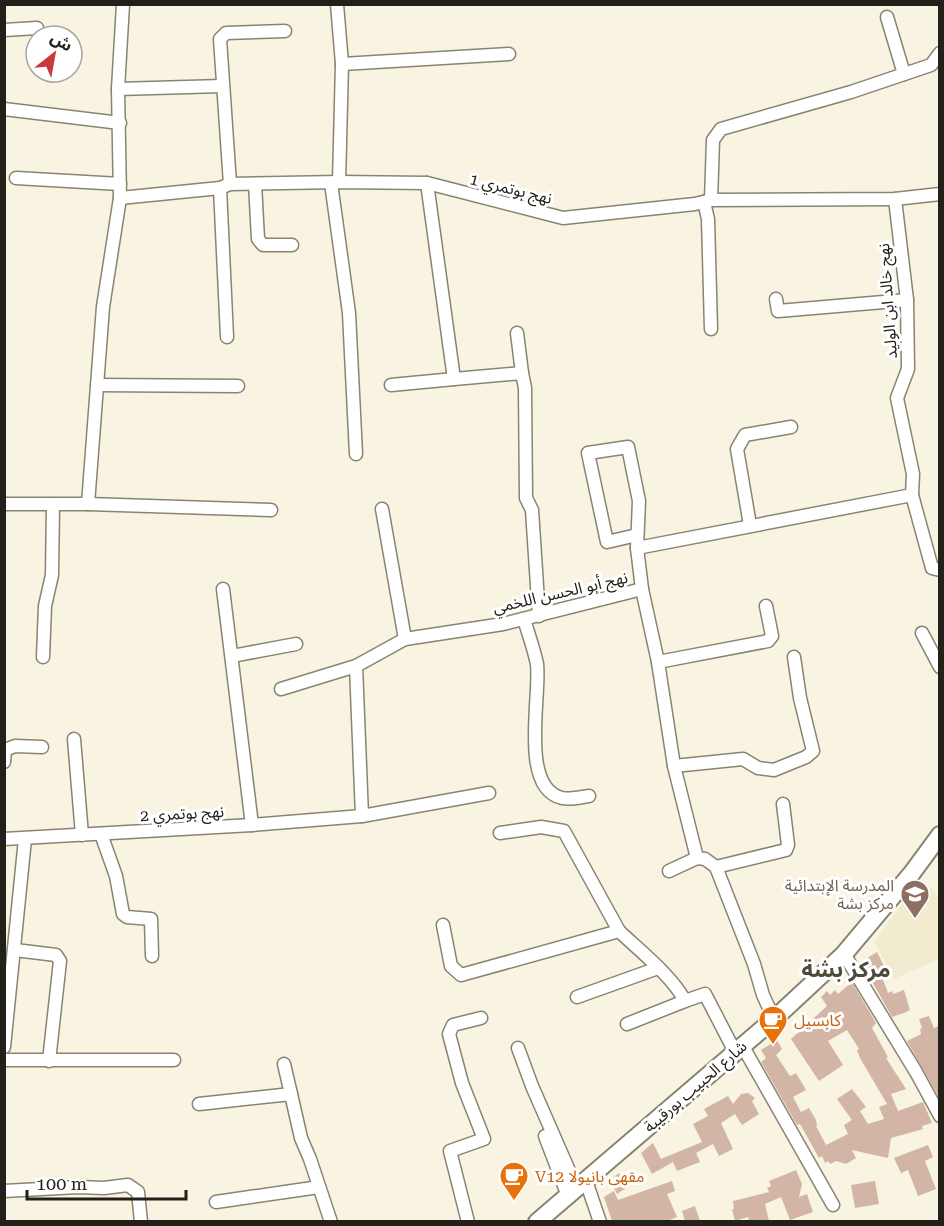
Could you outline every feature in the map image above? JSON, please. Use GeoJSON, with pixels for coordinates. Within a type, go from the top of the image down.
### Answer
{"type":"FeatureCollection","features":[{"type":"Feature","properties":{"kind":"main road","name":"شارع الحبيب بورقيبة"},"geometry":{"type":"LineString","coordinates":[[537,1221],[774,1019],[844,954],[905,881],[939,835]]}},
{"type":"Feature","properties":{"kind":"street"},"geometry":{"type":"LineString","coordinates":[[88,504],[103,307],[120,198],[118,89],[123,4]]}},
{"type":"Feature","properties":{"kind":"street"},"geometry":{"type":"LineString","coordinates":[[337,4],[342,64],[335,182],[349,313],[356,454]]}},
{"type":"Feature","properties":{"kind":"street"},"geometry":{"type":"LineString","coordinates":[[887,17],[904,74]]}},
{"type":"Feature","properties":{"kind":"street"},"geometry":{"type":"LineString","coordinates":[[4,30],[24,29]]}},
{"type":"Feature","properties":{"kind":"street"},"geometry":{"type":"LineString","coordinates":[[227,337],[220,39],[226,33],[285,31]]}},
{"type":"Feature","properties":{"kind":"street"},"geometry":{"type":"LineString","coordinates":[[711,329],[707,201],[713,140],[720,129],[851,92],[931,65],[939,53]]}},
{"type":"Feature","properties":{"kind":"street"},"geometry":{"type":"LineString","coordinates":[[342,64],[509,54]]}},
{"type":"Feature","properties":{"kind":"street"},"geometry":{"type":"LineString","coordinates":[[118,89],[222,86]]}},
{"type":"Feature","properties":{"kind":"street"},"geometry":{"type":"LineString","coordinates":[[4,109],[120,123]]}},
{"type":"Feature","properties":{"kind":"street"},"geometry":{"type":"LineString","coordinates":[[16,178],[120,184]]}},
{"type":"Feature","properties":{"kind":"street"},"geometry":{"type":"LineString","coordinates":[[428,183],[454,379]]}},
{"type":"Feature","properties":{"kind":"street","name":"نهج بوتمري 1"},"geometry":{"type":"LineString","coordinates":[[120,198],[255,184],[428,183],[563,218],[707,201],[895,199],[939,194]]}},
{"type":"Feature","properties":{"kind":"street"},"geometry":{"type":"LineString","coordinates":[[255,184],[258,239],[263,245],[292,245]]}},
{"type":"Feature","properties":{"kind":"street","name":"نهج خالد ابن الوليد"},"geometry":{"type":"LineString","coordinates":[[895,199],[907,300],[908,369],[897,398],[913,474],[912,495],[932,568],[939,570]]}},
{"type":"Feature","properties":{"kind":"street"},"geometry":{"type":"LineString","coordinates":[[776,299],[778,311],[907,300]]}},
{"type":"Feature","properties":{"kind":"street"},"geometry":{"type":"LineString","coordinates":[[517,333],[525,388],[526,498],[532,510],[539,616]]}},
{"type":"Feature","properties":{"kind":"street"},"geometry":{"type":"LineString","coordinates":[[391,385],[522,373]]}},
{"type":"Feature","properties":{"kind":"street"},"geometry":{"type":"LineString","coordinates":[[97,385],[238,386]]}},
{"type":"Feature","properties":{"kind":"street"},"geometry":{"type":"LineString","coordinates":[[750,525],[737,449],[745,435],[791,427]]}},
{"type":"Feature","properties":{"kind":"street"},"geometry":{"type":"LineString","coordinates":[[637,548],[638,535],[639,501],[628,447],[588,453],[607,542],[638,535]]}},
{"type":"Feature","properties":{"kind":"street","name":"نهج أبو الحسن اللخمي"},"geometry":{"type":"LineString","coordinates":[[282,689],[356,666],[405,639],[503,624],[642,590],[637,548],[912,495]]}},
{"type":"Feature","properties":{"kind":"street"},"geometry":{"type":"LineString","coordinates":[[4,504],[88,504],[271,510]]}},
{"type":"Feature","properties":{"kind":"street"},"geometry":{"type":"LineString","coordinates":[[43,657],[45,606],[52,575],[53,505]]}},
{"type":"Feature","properties":{"kind":"street"},"geometry":{"type":"LineString","coordinates":[[382,509],[405,639]]}},
{"type":"Feature","properties":{"kind":"street"},"geometry":{"type":"LineString","coordinates":[[223,589],[252,825]]}},
{"type":"Feature","properties":{"kind":"street"},"geometry":{"type":"LineString","coordinates":[[642,590],[658,662],[674,766],[697,858]]}},
{"type":"Feature","properties":{"kind":"street"},"geometry":{"type":"LineString","coordinates":[[658,662],[768,641],[772,636],[766,606]]}},
{"type":"Feature","properties":{"kind":"street"},"geometry":{"type":"LineString","coordinates":[[524,619],[537,664],[535,759],[543,784],[558,797],[565,799],[589,796]]}},
{"type":"Feature","properties":{"kind":"street"},"geometry":{"type":"LineString","coordinates":[[922,633],[939,667]]}},
{"type":"Feature","properties":{"kind":"street"},"geometry":{"type":"LineString","coordinates":[[232,656],[296,644]]}},
{"type":"Feature","properties":{"kind":"street"},"geometry":{"type":"LineString","coordinates":[[674,766],[743,759],[758,768],[774,770],[806,757],[813,751],[800,698],[794,657]]}},
{"type":"Feature","properties":{"kind":"street"},"geometry":{"type":"LineString","coordinates":[[356,666],[362,816]]}},
{"type":"Feature","properties":{"kind":"street"},"geometry":{"type":"LineString","coordinates":[[74,739],[82,835]]}},
{"type":"Feature","properties":{"kind":"street"},"geometry":{"type":"LineString","coordinates":[[4,762],[6,750],[15,746],[42,747]]}},
{"type":"Feature","properties":{"kind":"street","name":"نهج بوتمري 2"},"geometry":{"type":"LineString","coordinates":[[4,839],[252,825],[362,816],[489,793]]}},
{"type":"Feature","properties":{"kind":"street"},"geometry":{"type":"LineString","coordinates":[[716,867],[786,850],[788,845],[783,804]]}},
{"type":"Feature","properties":{"kind":"street"},"geometry":{"type":"LineString","coordinates":[[500,833],[541,827],[564,831],[620,931],[658,968],[686,1001]]}},
{"type":"Feature","properties":{"kind":"street"},"geometry":{"type":"LineString","coordinates":[[101,834],[116,876],[123,915],[151,919],[152,956]]}},
{"type":"Feature","properties":{"kind":"street"},"geometry":{"type":"LineString","coordinates":[[4,1047],[25,839]]}},
{"type":"Feature","properties":{"kind":"street"},"geometry":{"type":"LineString","coordinates":[[669,871],[697,858],[705,859],[716,867],[774,1019]]}},
{"type":"Feature","properties":{"kind":"street"},"geometry":{"type":"LineString","coordinates":[[443,925],[451,966],[461,975],[620,931]]}},
{"type":"Feature","properties":{"kind":"street"},"geometry":{"type":"LineString","coordinates":[[15,950],[56,955],[60,961],[49,1061]]}},
{"type":"Feature","properties":{"kind":"street"},"geometry":{"type":"LineString","coordinates":[[844,954],[939,1112]]}},
{"type":"Feature","properties":{"kind":"street"},"geometry":{"type":"LineString","coordinates":[[577,997],[658,968]]}},
{"type":"Feature","properties":{"kind":"street"},"geometry":{"type":"LineString","coordinates":[[627,1024],[705,994],[833,1205]]}},
{"type":"Feature","properties":{"kind":"street"},"geometry":{"type":"LineString","coordinates":[[468,1221],[450,1151],[484,1139],[462,1083],[449,1034],[453,1025],[481,1018]]}},
{"type":"Feature","properties":{"kind":"street"},"geometry":{"type":"LineString","coordinates":[[518,1048],[577,1189]]}},
{"type":"Feature","properties":{"kind":"street"},"geometry":{"type":"LineString","coordinates":[[4,1060],[174,1060]]}},
{"type":"Feature","properties":{"kind":"street"},"geometry":{"type":"LineString","coordinates":[[284,1064],[301,1138],[331,1221]]}},
{"type":"Feature","properties":{"kind":"street"},"geometry":{"type":"LineString","coordinates":[[522,1082],[577,1189],[600,1221]]}},
{"type":"Feature","properties":{"kind":"street"},"geometry":{"type":"LineString","coordinates":[[199,1104],[291,1094]]}},
{"type":"Feature","properties":{"kind":"street"},"geometry":{"type":"LineString","coordinates":[[4,1191],[104,1188],[128,1185],[138,1192],[141,1221]]}},
{"type":"Feature","properties":{"kind":"street"},"geometry":{"type":"LineString","coordinates":[[216,1202],[319,1187]]}},
{"type":"Feature","properties":{"kind":"shaded area","name":"المدرسة الإبتدائية مركز بشة"},"geometry":{"type":"Polygon","coordinates":[[[932,887],[939,900],[939,959],[894,979],[874,941],[914,889],[919,893],[932,887]]]}},
{"type":"Feature","properties":{"kind":"building"},"geometry":{"type":"Polygon","coordinates":[[[877,952],[888,974],[882,977],[888,993],[892,991],[893,994],[904,990],[910,1010],[892,1017],[861,962],[877,952]]]}},
{"type":"Feature","properties":{"kind":"building"},"geometry":{"type":"Polygon","coordinates":[[[852,982],[876,1023],[872,1028],[888,1057],[886,1058],[906,1089],[891,1094],[898,1111],[923,1102],[932,1123],[922,1126],[923,1129],[891,1138],[888,1158],[852,1150],[856,1158],[846,1164],[836,1161],[830,1164],[828,1161],[825,1163],[822,1156],[819,1158],[800,1124],[797,1125],[761,1062],[766,1058],[761,1050],[777,1040],[782,1049],[776,1055],[790,1076],[796,1073],[806,1090],[793,1097],[801,1112],[809,1108],[826,1145],[848,1134],[844,1125],[852,1120],[837,1099],[852,1089],[866,1107],[860,1111],[868,1124],[884,1119],[879,1107],[887,1104],[860,1058],[857,1050],[859,1049],[847,1030],[828,1041],[843,1065],[819,1081],[791,1039],[827,1006],[821,997],[827,991],[830,995],[835,990],[838,994],[852,982]]]}},
{"type":"Feature","properties":{"kind":"building"},"geometry":{"type":"Polygon","coordinates":[[[929,1016],[934,1028],[939,1026],[939,1098],[907,1041],[921,1034],[919,1019],[929,1016]]]}},
{"type":"Feature","properties":{"kind":"building"},"geometry":{"type":"Polygon","coordinates":[[[748,1093],[755,1098],[752,1101],[759,1114],[742,1125],[735,1114],[721,1123],[733,1149],[719,1156],[713,1144],[696,1153],[700,1162],[677,1171],[673,1162],[652,1174],[641,1153],[653,1143],[661,1159],[702,1142],[693,1124],[708,1116],[704,1109],[728,1096],[733,1104],[741,1094],[748,1093]]]}},
{"type":"Feature","properties":{"kind":"building"},"geometry":{"type":"Polygon","coordinates":[[[928,1145],[933,1157],[925,1161],[936,1189],[918,1196],[908,1170],[901,1173],[894,1158],[928,1145]]]}},
{"type":"Feature","properties":{"kind":"building"},"geometry":{"type":"Polygon","coordinates":[[[796,1170],[802,1184],[799,1197],[807,1194],[813,1212],[790,1220],[781,1197],[765,1204],[769,1221],[749,1221],[748,1217],[735,1221],[733,1201],[769,1192],[767,1188],[771,1186],[769,1181],[796,1170]]]}},
{"type":"Feature","properties":{"kind":"building"},"geometry":{"type":"Polygon","coordinates":[[[619,1173],[626,1188],[617,1194],[610,1180],[619,1173]]]}},
{"type":"Feature","properties":{"kind":"building"},"geometry":{"type":"Polygon","coordinates":[[[672,1181],[675,1191],[667,1194],[677,1217],[667,1221],[612,1221],[604,1197],[614,1191],[618,1200],[672,1181]]]}},
{"type":"Feature","properties":{"kind":"building"},"geometry":{"type":"Polygon","coordinates":[[[875,1181],[879,1204],[855,1208],[851,1185],[875,1181]]]}},
{"type":"Feature","properties":{"kind":"building"},"geometry":{"type":"Polygon","coordinates":[[[695,1206],[700,1221],[685,1221],[682,1211],[695,1206]]]}},
{"type":"Feature","properties":{"kind":"place","name":"المدرسة الإبتدائية مركز بشة"},"geometry":{"type":"Point","coordinates":[915,920]}},
{"type":"Feature","properties":{"kind":"place","name":"كابسيل"},"geometry":{"type":"Point","coordinates":[773,1046]}},
{"type":"Feature","properties":{"kind":"place","name":"V12 مقهى بانيولا"},"geometry":{"type":"Point","coordinates":[514,1202]}},
{"type":"Feature","properties":{"kind":"district","name":"مركز بشة"},"geometry":{"type":"Point","coordinates":[846,969]}}]}
